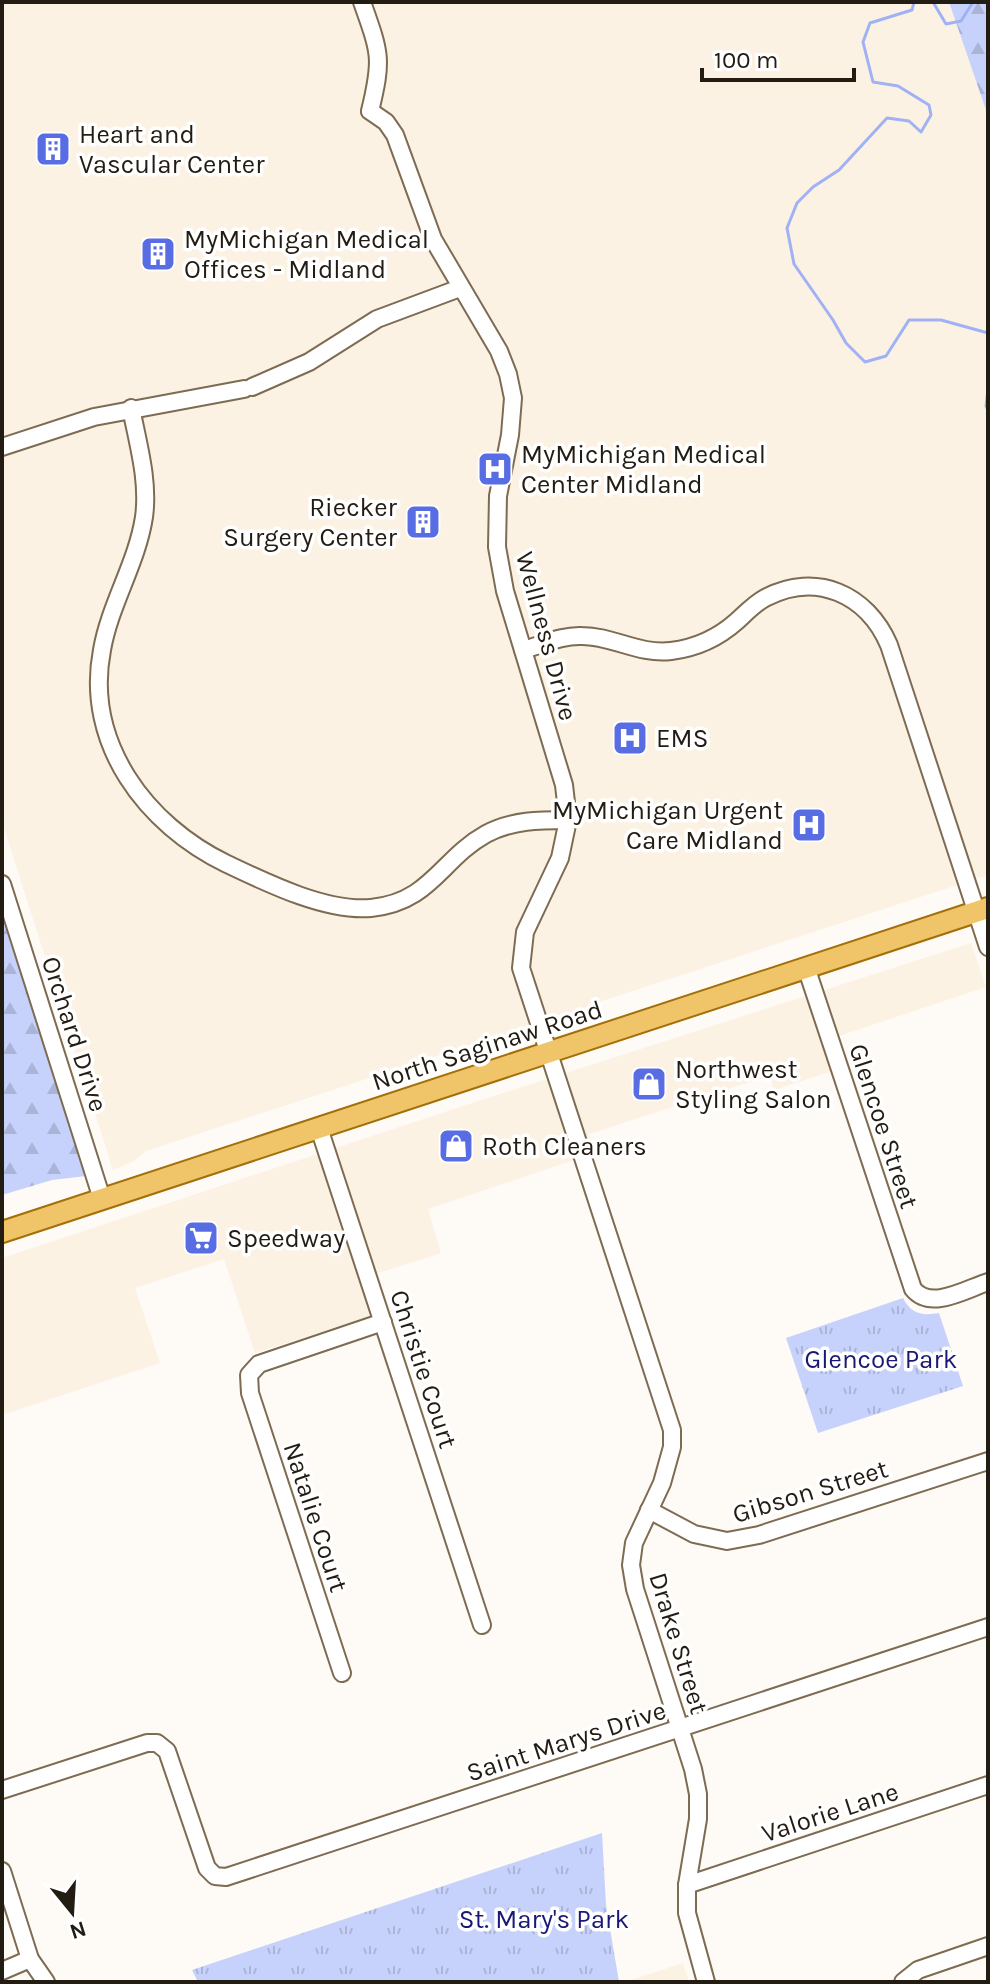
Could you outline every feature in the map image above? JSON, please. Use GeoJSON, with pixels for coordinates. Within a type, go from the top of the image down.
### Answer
{"type":"FeatureCollection","features":[{"type":"Feature","properties":{"kind":"main road","name":"North Saginaw Road"},"geometry":{"type":"LineString","coordinates":[[2,1232],[983,909]]}},
{"type":"Feature","properties":{"kind":"street","name":"Wellness Drive"},"geometry":{"type":"LineString","coordinates":[[362,2],[379,49],[380,63],[370,111],[386,122],[395,135],[433,239],[499,351],[511,385],[513,416],[498,496],[496,538],[502,578],[564,785],[568,820],[560,858],[528,922],[521,950],[522,975],[547,1053]]}},
{"type":"Feature","properties":{"kind":"street"},"geometry":{"type":"LineString","coordinates":[[2,447],[131,408],[248,388],[309,362],[377,319],[460,288]]}},
{"type":"Feature","properties":{"kind":"street"},"geometry":{"type":"LineString","coordinates":[[131,408],[141,460],[144,517],[134,556],[107,627],[101,650],[99,685],[102,716],[112,749],[128,781],[151,811],[193,844],[243,871],[328,904],[355,908],[385,905],[414,894],[437,878],[475,841],[499,828],[534,820],[568,820]]}},
{"type":"Feature","properties":{"kind":"street"},"geometry":{"type":"LineString","coordinates":[[523,650],[581,635],[641,651],[673,651],[714,638],[761,600],[785,590],[814,587],[850,598],[867,610],[889,645],[983,909],[988,947]]}},
{"type":"Feature","properties":{"kind":"street","name":"Orchard Drive"},"geometry":{"type":"LineString","coordinates":[[2,884],[102,1199]]}},
{"type":"Feature","properties":{"kind":"street","name":"Glencoe Street"},"geometry":{"type":"LineString","coordinates":[[806,967],[913,1289],[919,1297],[932,1301],[988,1282]]}},
{"type":"Feature","properties":{"kind":"street","name":"Drake Street"},"geometry":{"type":"LineString","coordinates":[[547,1053],[672,1430],[668,1465],[634,1543],[631,1565],[635,1589],[681,1729],[698,1794],[698,1819],[687,1885],[690,1932],[706,1982]]}},
{"type":"Feature","properties":{"kind":"street","name":"Christie Court"},"geometry":{"type":"LineString","coordinates":[[319,1128],[482,1625]]}},
{"type":"Feature","properties":{"kind":"street","name":"Natalie Court"},"geometry":{"type":"LineString","coordinates":[[342,1673],[250,1393],[249,1375],[259,1364],[383,1322]]}},
{"type":"Feature","properties":{"kind":"street","name":"Gibson Street"},"geometry":{"type":"LineString","coordinates":[[649,1510],[694,1534],[727,1541],[759,1535],[988,1461]]}},
{"type":"Feature","properties":{"kind":"street","name":"Saint Marys Drive"},"geometry":{"type":"LineString","coordinates":[[2,1790],[147,1743],[157,1743],[167,1751],[207,1868],[215,1876],[226,1877],[988,1627]]}},
{"type":"Feature","properties":{"kind":"street","name":"Valorie Lane"},"geometry":{"type":"LineString","coordinates":[[687,1885],[988,1785]]}},
{"type":"Feature","properties":{"kind":"street"},"geometry":{"type":"LineString","coordinates":[[2,1871],[30,1959],[46,1982]]}},
{"type":"Feature","properties":{"kind":"street"},"geometry":{"type":"LineString","coordinates":[[903,1982],[918,1970],[988,1946]]}},
{"type":"Feature","properties":{"kind":"street"},"geometry":{"type":"LineString","coordinates":[[2,1971],[30,1959]]}},
{"type":"Feature","properties":{"kind":"shaded area","name":"MyMichigan Medical Center Midland"},"geometry":{"type":"Polygon","coordinates":[[[2,2],[949,2],[988,116],[988,875],[596,1003],[561,1021],[520,1034],[501,1035],[146,1151],[134,1161],[113,1170],[2,822],[2,2]]]}},
{"type":"Feature","properties":{"kind":"shaded area"},"geometry":{"type":"Polygon","coordinates":[[[971,943],[986,987],[839,1036],[848,1066],[774,1090],[769,1076],[589,1134],[595,1153],[428,1209],[441,1253],[360,1279],[371,1313],[367,1317],[255,1353],[224,1259],[135,1288],[160,1363],[2,1415],[2,1258],[971,943]]]}},
{"type":"Feature","properties":{"kind":"shaded area"},"geometry":{"type":"Polygon","coordinates":[[[683,1963],[689,1982],[625,1982],[683,1963]]]}},
{"type":"Feature","properties":{"kind":"green space"},"geometry":{"type":"Polygon","coordinates":[[[949,2],[988,2],[988,116],[949,2]]]}},
{"type":"Feature","properties":{"kind":"green space"},"geometry":{"type":"Polygon","coordinates":[[[2,915],[86,1176],[52,1180],[2,1195],[2,915]]]}},
{"type":"Feature","properties":{"kind":"green space","name":"Glencoe Park"},"geometry":{"type":"Polygon","coordinates":[[[903,1298],[918,1313],[939,1313],[963,1386],[818,1433],[786,1338],[903,1298]]]}},
{"type":"Feature","properties":{"kind":"green space","name":"St. Mary's Park"},"geometry":{"type":"Polygon","coordinates":[[[602,1833],[606,1905],[619,1982],[198,1982],[192,1970],[602,1833]]]}},
{"type":"Feature","properties":{"kind":"waterway"},"geometry":{"type":"LineString","coordinates":[[914,2],[912,10],[870,23],[863,42],[873,82],[898,86],[929,105],[931,115],[921,132],[909,121],[887,118],[839,170],[813,187],[797,203],[787,228],[794,264],[846,343],[865,362],[886,356],[909,320],[941,320],[988,333]]}},
{"type":"Feature","properties":{"kind":"waterway"},"geometry":{"type":"LineString","coordinates":[[933,2],[946,24],[961,21],[973,2]]}},
{"type":"Feature","properties":{"kind":"waterway"},"geometry":{"type":"LineString","coordinates":[[988,390],[988,410]]}},
{"type":"Feature","properties":{"kind":"place","name":"Heart and Vascular Center"},"geometry":{"type":"Point","coordinates":[53,149]}},
{"type":"Feature","properties":{"kind":"place","name":"MyMichigan Medical Offices - Midland"},"geometry":{"type":"Point","coordinates":[158,254]}},
{"type":"Feature","properties":{"kind":"place","name":"MyMichigan Medical Center Midland"},"geometry":{"type":"Point","coordinates":[495,469]}},
{"type":"Feature","properties":{"kind":"place","name":"Riecker Surgery Center"},"geometry":{"type":"Point","coordinates":[423,522]}},
{"type":"Feature","properties":{"kind":"place","name":"EMS"},"geometry":{"type":"Point","coordinates":[630,738]}},
{"type":"Feature","properties":{"kind":"place","name":"MyMichigan Urgent Care Midland"},"geometry":{"type":"Point","coordinates":[809,825]}},
{"type":"Feature","properties":{"kind":"place","name":"Northwest Styling Salon"},"geometry":{"type":"Point","coordinates":[649,1084]}},
{"type":"Feature","properties":{"kind":"place","name":"Roth Cleaners"},"geometry":{"type":"Point","coordinates":[456,1146]}},
{"type":"Feature","properties":{"kind":"place","name":"Speedway"},"geometry":{"type":"Point","coordinates":[201,1238]}}]}
